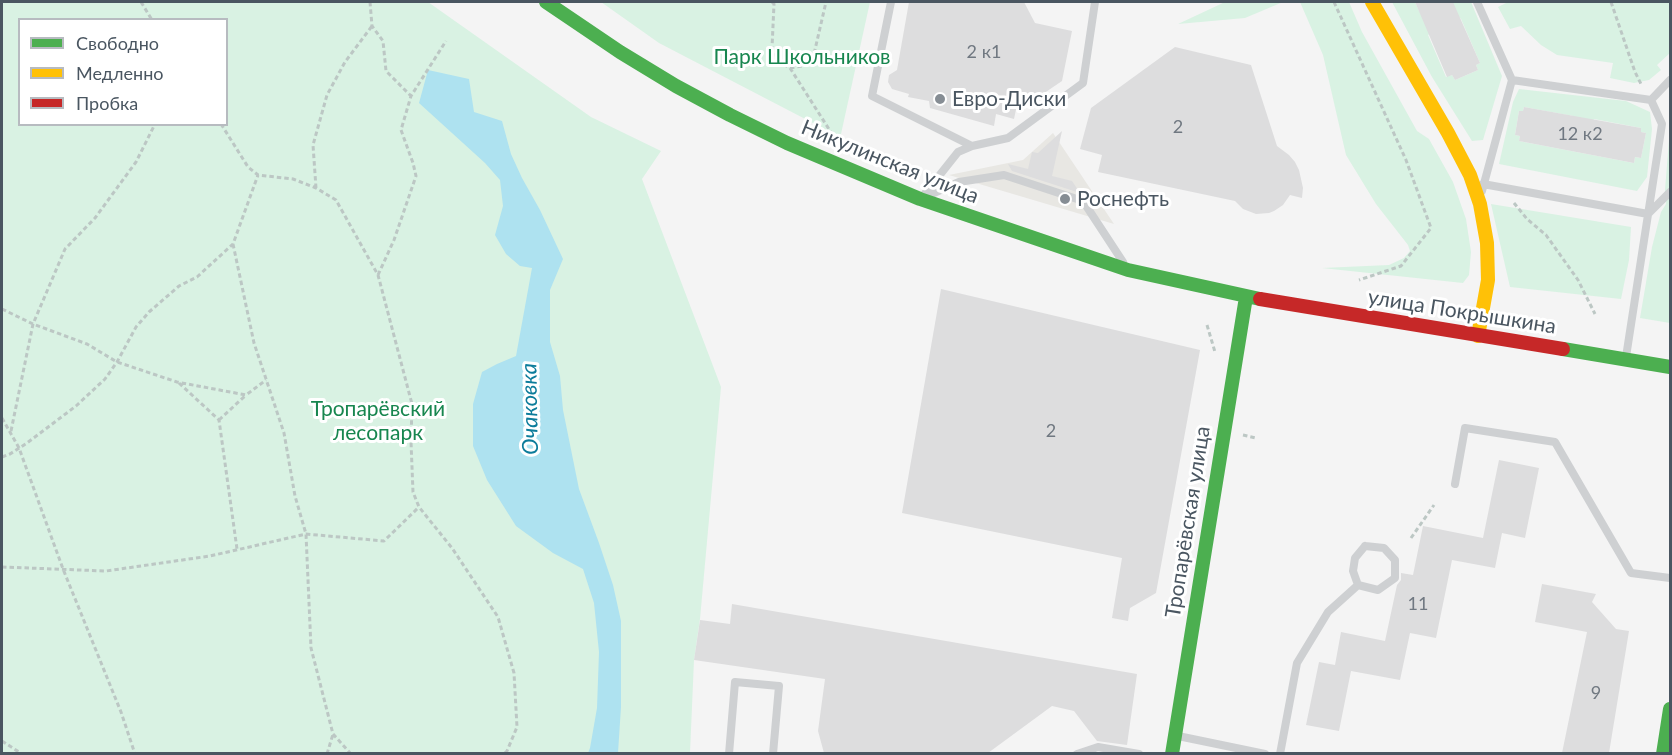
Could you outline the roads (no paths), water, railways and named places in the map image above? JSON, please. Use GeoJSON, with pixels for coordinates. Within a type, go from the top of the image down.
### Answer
{"type":"FeatureCollection","features":[{"type":"Feature","properties":{"kind":"main road","name":"Никулинская улица"},"geometry":{"type":"LineString","coordinates":[[546,2],[620,52],[676,86],[787,143],[920,199],[1128,270],[1246,297]]}},
{"type":"Feature","properties":{"kind":"main road"},"geometry":{"type":"LineString","coordinates":[[1372,2],[1470,174],[1480,204],[1487,243],[1488,280],[1478,336]]}},
{"type":"Feature","properties":{"kind":"main road","name":"улица Покрышкина"},"geometry":{"type":"LineString","coordinates":[[1246,297],[1671,367]]}},
{"type":"Feature","properties":{"kind":"main road","name":"Тропарёвская улица"},"geometry":{"type":"LineString","coordinates":[[1172,753],[1246,297]]}},
{"type":"Feature","properties":{"kind":"main road"},"geometry":{"type":"LineString","coordinates":[[1664,753],[1671,709]]}},
{"type":"Feature","properties":{"kind":"lane"},"geometry":{"type":"LineString","coordinates":[[891,2],[872,96],[972,146]]}},
{"type":"Feature","properties":{"kind":"lane"},"geometry":{"type":"LineString","coordinates":[[920,199],[958,152],[972,146],[1008,138],[1083,84],[1095,2]]}},
{"type":"Feature","properties":{"kind":"lane"},"geometry":{"type":"LineString","coordinates":[[1477,2],[1512,80],[1483,184],[1480,204]]}},
{"type":"Feature","properties":{"kind":"lane"},"geometry":{"type":"LineString","coordinates":[[1512,80],[1651,100]]}},
{"type":"Feature","properties":{"kind":"lane"},"geometry":{"type":"LineString","coordinates":[[1651,100],[1671,81]]}},
{"type":"Feature","properties":{"kind":"lane"},"geometry":{"type":"LineString","coordinates":[[1626,360],[1662,123],[1651,100]]}},
{"type":"Feature","properties":{"kind":"lane"},"geometry":{"type":"LineString","coordinates":[[920,199],[959,182],[1004,175],[1083,201],[1128,270]]}},
{"type":"Feature","properties":{"kind":"lane"},"geometry":{"type":"LineString","coordinates":[[1483,184],[1648,214]]}},
{"type":"Feature","properties":{"kind":"lane"},"geometry":{"type":"LineString","coordinates":[[1648,214],[1671,192]]}},
{"type":"Feature","properties":{"kind":"lane"},"geometry":{"type":"LineString","coordinates":[[1455,484],[1465,428],[1555,442],[1631,573],[1671,578]]}},
{"type":"Feature","properties":{"kind":"lane"},"geometry":{"type":"LineString","coordinates":[[1365,546],[1384,548],[1395,560],[1395,578],[1378,590],[1358,585],[1353,571],[1355,558],[1365,546]]}},
{"type":"Feature","properties":{"kind":"lane"},"geometry":{"type":"LineString","coordinates":[[1280,753],[1297,663],[1328,612],[1358,585]]}},
{"type":"Feature","properties":{"kind":"lane"},"geometry":{"type":"LineString","coordinates":[[729,753],[735,682],[779,686],[773,753]]}},
{"type":"Feature","properties":{"kind":"lane"},"geometry":{"type":"LineString","coordinates":[[1174,735],[1265,753]]}},
{"type":"Feature","properties":{"kind":"lane"},"geometry":{"type":"LineString","coordinates":[[1077,753],[1098,747],[1139,753]]}},
{"type":"Feature","properties":{"kind":"water","name":"Очаковка"},"geometry":{"type":"Polygon","coordinates":[[[428,70],[469,79],[474,112],[502,121],[511,154],[563,259],[550,290],[550,342],[560,376],[563,410],[579,489],[613,585],[621,621],[621,707],[618,753],[588,753],[597,708],[599,652],[594,603],[583,569],[553,553],[516,526],[487,480],[473,446],[473,404],[482,372],[516,356],[532,268],[520,266],[506,254],[495,235],[503,206],[500,180],[485,163],[419,103],[428,70]]]}},
{"type":"Feature","properties":{"kind":"place","name":"Евро-Диски"},"geometry":{"type":"Point","coordinates":[940,99]}},
{"type":"Feature","properties":{"kind":"place","name":"Роснефть"},"geometry":{"type":"Point","coordinates":[1065,199]}},
{"type":"Feature","properties":{"kind":"park label","name":"Парк Школьников"},"geometry":{"type":"Point","coordinates":[802,57]}},
{"type":"Feature","properties":{"kind":"park label","name":"Тропарёвский лесопарк"},"geometry":{"type":"Point","coordinates":[378,421]}}]}
